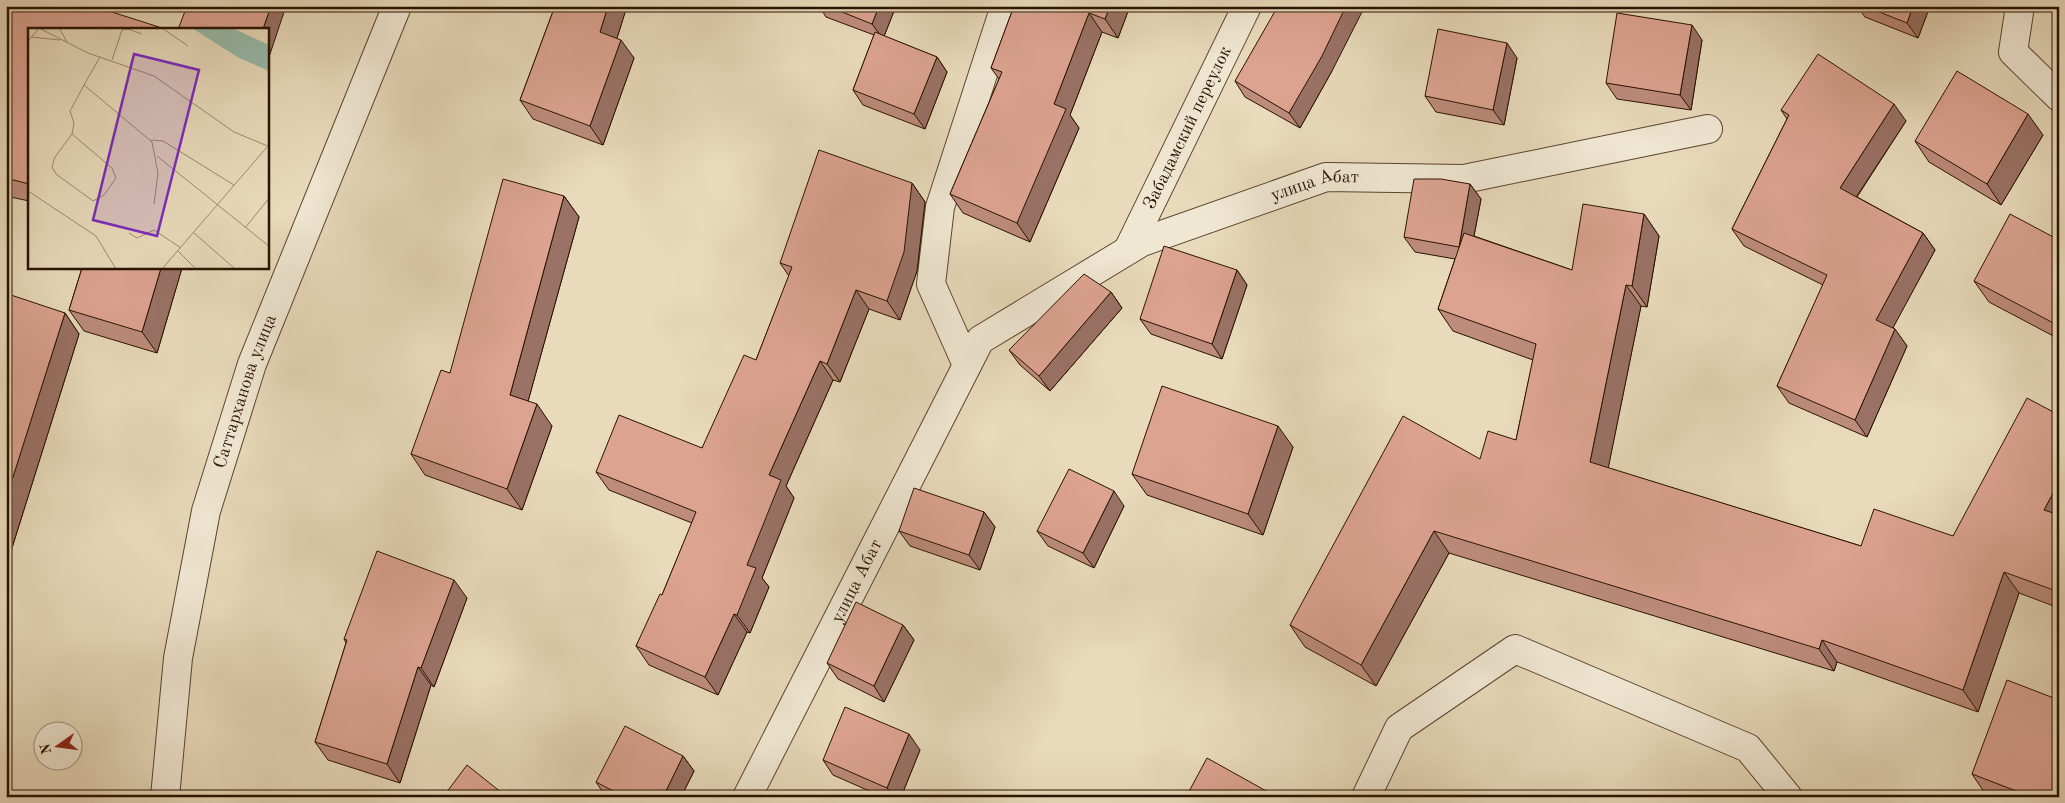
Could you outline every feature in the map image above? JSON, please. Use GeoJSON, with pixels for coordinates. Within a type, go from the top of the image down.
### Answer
{"type":"FeatureCollection","features":[{"type":"Feature","properties":{"kind":"street","name":"Саттарханова улица"},"geometry":{"type":"LineString","coordinates":[[165,797],[178,658],[206,511],[252,364],[397,6]]}},
{"type":"Feature","properties":{"kind":"street"},"geometry":{"type":"LineString","coordinates":[[967,365],[931,284],[934,255],[940,207],[1005,6]]}},
{"type":"Feature","properties":{"kind":"street","name":"Забадамский переулок"},"geometry":{"type":"LineString","coordinates":[[1128,250],[1247,6]]}},
{"type":"Feature","properties":{"kind":"street"},"geometry":{"type":"LineString","coordinates":[[2020,6],[2013,52],[2059,97]]}},
{"type":"Feature","properties":{"kind":"street","name":"улица Абат"},"geometry":{"type":"LineString","coordinates":[[747,797],[980,340],[1142,242],[1326,178],[1464,179],[1708,129]]}},
{"type":"Feature","properties":{"kind":"street"},"geometry":{"type":"LineString","coordinates":[[1366,797],[1399,728],[1515,649],[1748,748],[1788,797]]}},
{"type":"Feature","properties":{"kind":"building"},"geometry":{"type":"Polygon","coordinates":[[[6,6],[93,6],[159,27],[28,28],[28,184],[6,178],[6,6]]]}},
{"type":"Feature","properties":{"kind":"building"},"geometry":{"type":"Polygon","coordinates":[[[187,6],[271,6],[263,28],[179,27],[187,6]]]}},
{"type":"Feature","properties":{"kind":"building"},"geometry":{"type":"Polygon","coordinates":[[[555,6],[608,6],[600,32],[621,40],[590,126],[520,100],[555,6]]]}},
{"type":"Feature","properties":{"kind":"building"},"geometry":{"type":"Polygon","coordinates":[[[827,6],[879,6],[872,24],[827,6]]]}},
{"type":"Feature","properties":{"kind":"building"},"geometry":{"type":"Polygon","coordinates":[[[1014,6],[1110,6],[1105,19],[1089,13],[1054,104],[1066,109],[1017,223],[950,194],[1002,72],[991,68],[1014,6]]]}},
{"type":"Feature","properties":{"kind":"building"},"geometry":{"type":"Polygon","coordinates":[[[1278,6],[1346,6],[1322,56],[1289,113],[1235,81],[1278,6]]]}},
{"type":"Feature","properties":{"kind":"building"},"geometry":{"type":"Polygon","coordinates":[[[1864,6],[1913,6],[1907,23],[1864,6]]]}},
{"type":"Feature","properties":{"kind":"building"},"geometry":{"type":"Polygon","coordinates":[[[1617,13],[1692,25],[1680,95],[1606,83],[1617,13]]]}},
{"type":"Feature","properties":{"kind":"building"},"geometry":{"type":"Polygon","coordinates":[[[1438,29],[1507,43],[1493,110],[1425,96],[1438,29]]]}},
{"type":"Feature","properties":{"kind":"building"},"geometry":{"type":"Polygon","coordinates":[[[875,32],[937,57],[914,114],[853,90],[875,32]]]}},
{"type":"Feature","properties":{"kind":"building"},"geometry":{"type":"Polygon","coordinates":[[[1818,54],[1894,104],[1840,188],[1923,233],[1876,320],[1895,329],[1855,420],[1777,386],[1827,275],[1732,229],[1789,115],[1781,110],[1818,54]]]}},
{"type":"Feature","properties":{"kind":"building"},"geometry":{"type":"Polygon","coordinates":[[[1957,71],[2028,114],[1987,184],[1915,141],[1957,71]]]}},
{"type":"Feature","properties":{"kind":"building"},"geometry":{"type":"Polygon","coordinates":[[[819,150],[912,183],[904,252],[887,301],[856,290],[827,364],[820,361],[769,475],[781,480],[747,565],[756,568],[737,615],[734,614],[705,677],[636,646],[660,594],[662,595],[696,512],[596,472],[619,415],[702,448],[744,355],[756,360],[792,267],[780,263],[819,150]]]}},
{"type":"Feature","properties":{"kind":"building"},"geometry":{"type":"Polygon","coordinates":[[[503,179],[564,196],[510,395],[537,404],[507,489],[411,454],[441,370],[450,373],[503,179]]]}},
{"type":"Feature","properties":{"kind":"building"},"geometry":{"type":"Polygon","coordinates":[[[1414,179],[1441,179],[1470,184],[1459,247],[1404,237],[1414,179]]]}},
{"type":"Feature","properties":{"kind":"building"},"geometry":{"type":"Polygon","coordinates":[[[1583,204],[1644,214],[1632,286],[1626,285],[1590,462],[1861,546],[1874,509],[1953,536],[2027,398],[2059,415],[2059,482],[2044,510],[2059,515],[2059,592],[2004,572],[1963,690],[1822,640],[1819,649],[1434,531],[1361,665],[1290,625],[1403,416],[1480,459],[1488,431],[1516,440],[1536,344],[1438,309],[1464,233],[1572,270],[1583,204]]]}},
{"type":"Feature","properties":{"kind":"building"},"geometry":{"type":"Polygon","coordinates":[[[2010,214],[2059,240],[2059,326],[1974,281],[2010,214]]]}},
{"type":"Feature","properties":{"kind":"building"},"geometry":{"type":"Polygon","coordinates":[[[1164,246],[1237,270],[1212,344],[1140,319],[1164,246]]]}},
{"type":"Feature","properties":{"kind":"building"},"geometry":{"type":"Polygon","coordinates":[[[82,269],[161,269],[142,332],[69,310],[82,269]]]}},
{"type":"Feature","properties":{"kind":"building"},"geometry":{"type":"Polygon","coordinates":[[[1084,274],[1111,292],[1039,376],[1009,350],[1084,274]]]}},
{"type":"Feature","properties":{"kind":"building"},"geometry":{"type":"Polygon","coordinates":[[[8,294],[65,313],[6,499],[6,300],[8,294]]]}},
{"type":"Feature","properties":{"kind":"building"},"geometry":{"type":"Polygon","coordinates":[[[1162,386],[1278,426],[1248,514],[1132,474],[1162,386]]]}},
{"type":"Feature","properties":{"kind":"building"},"geometry":{"type":"Polygon","coordinates":[[[1069,469],[1114,491],[1083,553],[1037,531],[1069,469]]]}},
{"type":"Feature","properties":{"kind":"building"},"geometry":{"type":"Polygon","coordinates":[[[914,488],[984,512],[969,555],[899,531],[914,488]]]}},
{"type":"Feature","properties":{"kind":"building"},"geometry":{"type":"Polygon","coordinates":[[[377,551],[454,580],[421,668],[418,667],[387,764],[315,742],[347,640],[344,639],[377,551]]]}},
{"type":"Feature","properties":{"kind":"building"},"geometry":{"type":"Polygon","coordinates":[[[856,602],[903,625],[874,686],[827,663],[856,602]]]}},
{"type":"Feature","properties":{"kind":"building"},"geometry":{"type":"Polygon","coordinates":[[[2007,680],[2059,700],[2059,797],[2032,797],[1972,774],[2007,680]]]}},
{"type":"Feature","properties":{"kind":"building"},"geometry":{"type":"Polygon","coordinates":[[[845,707],[909,734],[887,788],[823,760],[845,707]]]}},
{"type":"Feature","properties":{"kind":"building"},"geometry":{"type":"Polygon","coordinates":[[[625,726],[683,756],[663,797],[617,797],[619,794],[596,782],[625,726]]]}},
{"type":"Feature","properties":{"kind":"building"},"geometry":{"type":"Polygon","coordinates":[[[1207,758],[1277,797],[1186,797],[1207,758]]]}},
{"type":"Feature","properties":{"kind":"building"},"geometry":{"type":"Polygon","coordinates":[[[467,765],[507,797],[443,797],[467,765]]]}}]}
